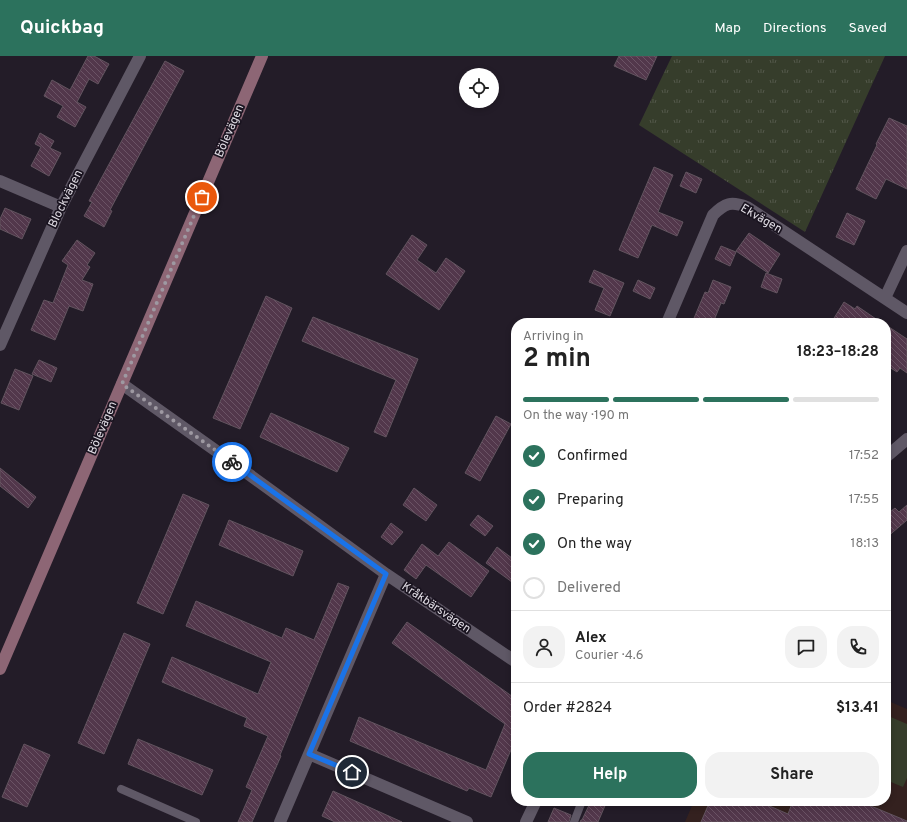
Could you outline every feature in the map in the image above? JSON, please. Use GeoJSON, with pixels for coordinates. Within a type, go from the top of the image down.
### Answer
{"type":"FeatureCollection","features":[{"type":"Feature","properties":{"kind":"street","name":"Blockvägen"},"geometry":{"type":"LineString","coordinates":[[0,345],[61,207],[140,56]]}},
{"type":"Feature","properties":{"kind":"street","name":"Bölevägen"},"geometry":{"type":"LineString","coordinates":[[0,669],[262,56]]}},
{"type":"Feature","properties":{"kind":"street"},"geometry":{"type":"LineString","coordinates":[[0,181],[61,207]]}},
{"type":"Feature","properties":{"kind":"street","name":"Ekvägen"},"geometry":{"type":"LineString","coordinates":[[669,318],[713,215],[720,207],[730,203],[747,207],[907,313]]}},
{"type":"Feature","properties":{"kind":"street"},"geometry":{"type":"LineString","coordinates":[[885,298],[907,251]]}},
{"type":"Feature","properties":{"kind":"street","name":"Kråkbärsvägen"},"geometry":{"type":"LineString","coordinates":[[122,384],[386,574],[511,659]]}},
{"type":"Feature","properties":{"kind":"street"},"geometry":{"type":"LineString","coordinates":[[891,453],[907,439]]}},
{"type":"Feature","properties":{"kind":"street"},"geometry":{"type":"LineString","coordinates":[[280,822],[386,574]]}},
{"type":"Feature","properties":{"kind":"street"},"geometry":{"type":"LineString","coordinates":[[309,754],[467,822]]}},
{"type":"Feature","properties":{"kind":"street"},"geometry":{"type":"LineString","coordinates":[[526,822],[534,806]]}},
{"type":"Feature","properties":{"kind":"lane"},"geometry":{"type":"LineString","coordinates":[[121,789],[196,822]]}},
{"type":"Feature","properties":{"kind":"lane"},"geometry":{"type":"LineString","coordinates":[[574,822],[580,806]]}},
{"type":"Feature","properties":{"kind":"shaded area"},"geometry":{"type":"Polygon","coordinates":[[[891,702],[907,709],[907,822],[685,822],[692,806],[891,806],[891,702]]]}},
{"type":"Feature","properties":{"kind":"green space"},"geometry":{"type":"Polygon","coordinates":[[[672,56],[885,56],[805,232],[639,125],[672,56]]]}},
{"type":"Feature","properties":{"kind":"green space"},"geometry":{"type":"Polygon","coordinates":[[[891,717],[907,724],[907,778],[903,787],[891,782],[891,717]]]}},
{"type":"Feature","properties":{"kind":"building"},"geometry":{"type":"Polygon","coordinates":[[[88,56],[94,56],[109,64],[98,84],[89,79],[77,102],[86,107],[75,127],[57,117],[63,106],[44,96],[52,80],[70,90],[88,56]]]}},
{"type":"Feature","properties":{"kind":"building"},"geometry":{"type":"Polygon","coordinates":[[[619,56],[657,56],[646,80],[614,66],[619,56]]]}},
{"type":"Feature","properties":{"kind":"building"},"geometry":{"type":"Polygon","coordinates":[[[165,61],[184,71],[110,210],[112,211],[104,227],[84,216],[92,202],[89,201],[165,61]]]}},
{"type":"Feature","properties":{"kind":"building"},"geometry":{"type":"Polygon","coordinates":[[[889,118],[907,126],[907,189],[886,179],[876,199],[856,189],[889,118]]]}},
{"type":"Feature","properties":{"kind":"building"},"geometry":{"type":"Polygon","coordinates":[[[40,133],[54,141],[50,148],[61,153],[49,176],[31,166],[41,147],[35,144],[40,133]]]}},
{"type":"Feature","properties":{"kind":"building"},"geometry":{"type":"Polygon","coordinates":[[[654,167],[673,175],[658,212],[683,222],[677,236],[652,225],[638,258],[619,250],[654,167]]]}},
{"type":"Feature","properties":{"kind":"building"},"geometry":{"type":"Polygon","coordinates":[[[686,172],[702,179],[696,193],[680,186],[686,172]]]}},
{"type":"Feature","properties":{"kind":"building"},"geometry":{"type":"Polygon","coordinates":[[[5,208],[31,219],[22,239],[0,229],[0,219],[5,208]]]}},
{"type":"Feature","properties":{"kind":"building"},"geometry":{"type":"Polygon","coordinates":[[[847,213],[865,221],[854,245],[836,237],[847,213]]]}},
{"type":"Feature","properties":{"kind":"building"},"geometry":{"type":"Polygon","coordinates":[[[749,233],[780,254],[768,273],[736,251],[749,233]]]}},
{"type":"Feature","properties":{"kind":"building"},"geometry":{"type":"Polygon","coordinates":[[[412,235],[427,245],[417,260],[436,273],[446,258],[465,271],[439,310],[386,274],[412,235]]]}},
{"type":"Feature","properties":{"kind":"building"},"geometry":{"type":"Polygon","coordinates":[[[77,240],[95,253],[87,265],[90,267],[82,280],[93,284],[83,311],[69,306],[55,340],[31,330],[44,300],[53,303],[68,265],[62,261],[77,240]]]}},
{"type":"Feature","properties":{"kind":"building"},"geometry":{"type":"Polygon","coordinates":[[[721,246],[736,252],[730,266],[715,259],[721,246]]]}},
{"type":"Feature","properties":{"kind":"building"},"geometry":{"type":"Polygon","coordinates":[[[594,270],[624,283],[610,316],[595,310],[604,288],[589,282],[594,270]]]}},
{"type":"Feature","properties":{"kind":"building"},"geometry":{"type":"Polygon","coordinates":[[[766,273],[782,279],[777,293],[761,287],[766,273]]]}},
{"type":"Feature","properties":{"kind":"building"},"geometry":{"type":"Polygon","coordinates":[[[638,280],[655,288],[650,299],[633,291],[638,280]]]}},
{"type":"Feature","properties":{"kind":"building"},"geometry":{"type":"Polygon","coordinates":[[[713,280],[731,287],[724,304],[721,303],[715,318],[694,318],[705,292],[708,293],[713,280]]]}},
{"type":"Feature","properties":{"kind":"building"},"geometry":{"type":"Polygon","coordinates":[[[266,296],[292,308],[240,429],[213,418],[266,296]]]}},
{"type":"Feature","properties":{"kind":"building"},"geometry":{"type":"Polygon","coordinates":[[[844,302],[855,309],[857,306],[875,318],[834,318],[844,302]]]}},
{"type":"Feature","properties":{"kind":"building"},"geometry":{"type":"Polygon","coordinates":[[[313,317],[418,359],[386,437],[374,432],[396,380],[302,341],[313,317]]]}},
{"type":"Feature","properties":{"kind":"building"},"geometry":{"type":"Polygon","coordinates":[[[891,328],[907,339],[907,373],[900,368],[897,372],[891,368],[891,328]]]}},
{"type":"Feature","properties":{"kind":"building"},"geometry":{"type":"Polygon","coordinates":[[[39,360],[57,368],[51,382],[32,374],[39,360]]]}},
{"type":"Feature","properties":{"kind":"building"},"geometry":{"type":"Polygon","coordinates":[[[15,369],[33,376],[19,410],[1,403],[15,369]]]}},
{"type":"Feature","properties":{"kind":"building"},"geometry":{"type":"Polygon","coordinates":[[[271,413],[349,448],[337,472],[260,437],[271,413]]]}},
{"type":"Feature","properties":{"kind":"building"},"geometry":{"type":"Polygon","coordinates":[[[496,416],[511,424],[480,481],[465,473],[496,416]]]}},
{"type":"Feature","properties":{"kind":"building"},"geometry":{"type":"Polygon","coordinates":[[[0,468],[36,497],[28,508],[0,486],[0,468]]]}},
{"type":"Feature","properties":{"kind":"building"},"geometry":{"type":"Polygon","coordinates":[[[414,488],[437,505],[426,521],[403,505],[414,488]]]}},
{"type":"Feature","properties":{"kind":"building"},"geometry":{"type":"Polygon","coordinates":[[[183,494],[209,505],[163,614],[137,603],[183,494]]]}},
{"type":"Feature","properties":{"kind":"building"},"geometry":{"type":"Polygon","coordinates":[[[907,505],[907,520],[891,534],[891,511],[895,508],[899,512],[907,505]]]}},
{"type":"Feature","properties":{"kind":"building"},"geometry":{"type":"Polygon","coordinates":[[[478,515],[493,526],[485,536],[470,525],[478,515]]]}},
{"type":"Feature","properties":{"kind":"building"},"geometry":{"type":"Polygon","coordinates":[[[229,520],[303,551],[293,576],[219,545],[229,520]]]}},
{"type":"Feature","properties":{"kind":"building"},"geometry":{"type":"Polygon","coordinates":[[[391,523],[403,532],[392,545],[381,537],[391,523]]]}},
{"type":"Feature","properties":{"kind":"building"},"geometry":{"type":"Polygon","coordinates":[[[449,542],[489,571],[471,597],[426,565],[416,579],[404,570],[422,544],[438,556],[449,542]]]}},
{"type":"Feature","properties":{"kind":"building"},"geometry":{"type":"Polygon","coordinates":[[[497,547],[511,557],[511,581],[486,563],[497,547]]]}},
{"type":"Feature","properties":{"kind":"building"},"geometry":{"type":"Polygon","coordinates":[[[338,583],[349,587],[280,755],[281,756],[252,822],[238,822],[252,790],[246,787],[268,736],[244,726],[247,718],[162,682],[172,657],[258,694],[271,662],[186,626],[196,601],[282,638],[286,628],[314,640],[338,583]]]}},
{"type":"Feature","properties":{"kind":"building"},"geometry":{"type":"Polygon","coordinates":[[[407,622],[511,695],[511,750],[491,797],[469,788],[467,791],[350,741],[359,717],[486,770],[505,724],[392,643],[407,622]]]}},
{"type":"Feature","properties":{"kind":"building"},"geometry":{"type":"Polygon","coordinates":[[[124,633],[150,644],[104,754],[78,743],[124,633]]]}},
{"type":"Feature","properties":{"kind":"building"},"geometry":{"type":"Polygon","coordinates":[[[138,739],[213,770],[202,795],[128,764],[138,739]]]}},
{"type":"Feature","properties":{"kind":"building"},"geometry":{"type":"Polygon","coordinates":[[[24,744],[50,755],[27,807],[2,797],[24,744]]]}},
{"type":"Feature","properties":{"kind":"building"},"geometry":{"type":"Polygon","coordinates":[[[333,791],[402,822],[335,822],[322,816],[333,791]]]}},
{"type":"Feature","properties":{"kind":"building"},"geometry":{"type":"Polygon","coordinates":[[[589,806],[605,806],[598,822],[580,822],[589,806]]]}},
{"type":"Feature","properties":{"kind":"building"},"geometry":{"type":"Polygon","coordinates":[[[708,806],[770,806],[788,814],[791,806],[871,806],[907,821],[907,822],[701,822],[708,806]]]}},
{"type":"Feature","properties":{"kind":"building"},"geometry":{"type":"Polygon","coordinates":[[[554,808],[571,815],[569,822],[548,822],[554,808]]]}},
{"type":"Feature","properties":{"kind":"way so far"},"geometry":{"type":"LineString","coordinates":[[202,197],[122,384],[140,399],[232,462]]}},
{"type":"Feature","properties":{"kind":"route"},"geometry":{"type":"LineString","coordinates":[[232,462],[386,574],[309,754],[352,772]]}}]}
